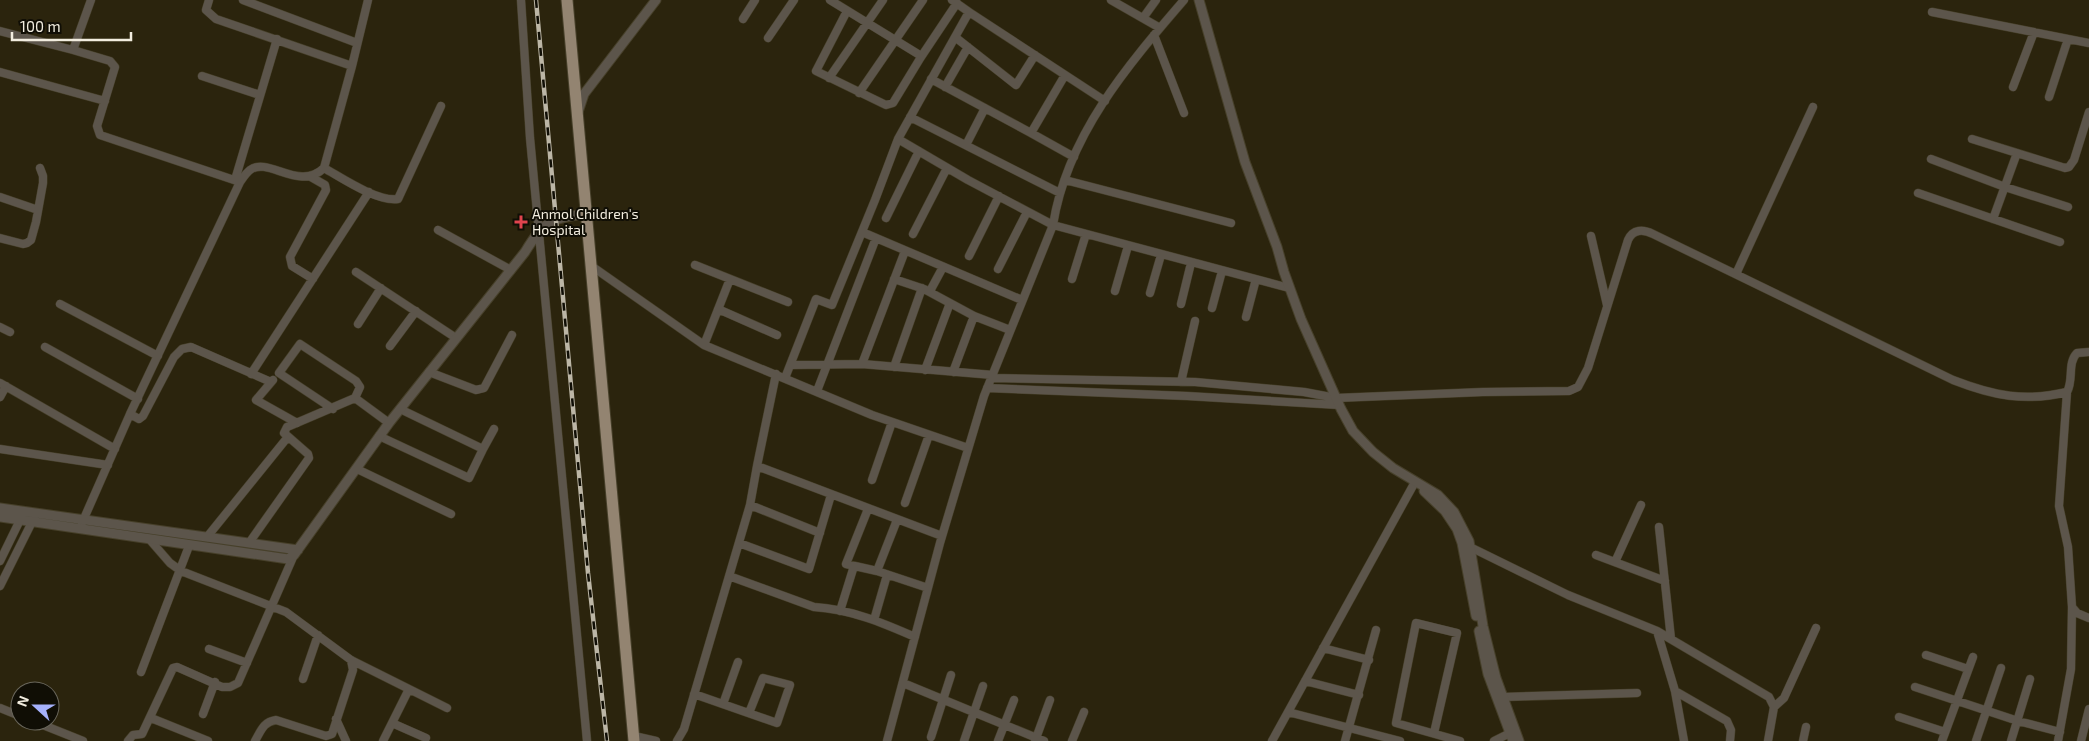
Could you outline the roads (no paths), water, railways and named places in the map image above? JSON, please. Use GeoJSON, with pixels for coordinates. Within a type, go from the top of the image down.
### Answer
{"type":"FeatureCollection","features":[{"type":"Feature","properties":{"kind":"main road"},"geometry":{"type":"LineString","coordinates":[[567,0],[634,739]]}},
{"type":"Feature","properties":{"kind":"street"},"geometry":{"type":"LineString","coordinates":[[73,50],[91,0]]}},
{"type":"Feature","properties":{"kind":"street"},"geometry":{"type":"LineString","coordinates":[[209,0],[206,10],[216,19],[352,66]]}},
{"type":"Feature","properties":{"kind":"street"},"geometry":{"type":"LineString","coordinates":[[244,0],[357,43]]}},
{"type":"Feature","properties":{"kind":"street"},"geometry":{"type":"LineString","coordinates":[[238,181],[248,170],[254,167],[262,167],[302,177],[311,177],[318,174],[324,168],[368,0]]}},
{"type":"Feature","properties":{"kind":"street"},"geometry":{"type":"LineString","coordinates":[[521,0],[539,230],[587,741]]}},
{"type":"Feature","properties":{"kind":"street"},"geometry":{"type":"LineString","coordinates":[[577,116],[584,94],[656,0]]}},
{"type":"Feature","properties":{"kind":"street"},"geometry":{"type":"LineString","coordinates":[[743,19],[756,0]]}},
{"type":"Feature","properties":{"kind":"street"},"geometry":{"type":"LineString","coordinates":[[768,38],[794,0]]}},
{"type":"Feature","properties":{"kind":"street"},"geometry":{"type":"LineString","coordinates":[[830,0],[922,58]]}},
{"type":"Feature","properties":{"kind":"street"},"geometry":{"type":"LineString","coordinates":[[846,0],[844,9],[816,71],[886,105],[893,103],[922,58],[954,2],[1105,101]]}},
{"type":"Feature","properties":{"kind":"street"},"geometry":{"type":"LineString","coordinates":[[828,78],[883,0]]}},
{"type":"Feature","properties":{"kind":"street"},"geometry":{"type":"LineString","coordinates":[[859,93],[923,0]]}},
{"type":"Feature","properties":{"kind":"street"},"geometry":{"type":"LineString","coordinates":[[1111,0],[1143,18],[1157,31],[1184,113]]}},
{"type":"Feature","properties":{"kind":"street"},"geometry":{"type":"LineString","coordinates":[[1143,18],[1156,0]]}},
{"type":"Feature","properties":{"kind":"street"},"geometry":{"type":"LineString","coordinates":[[887,741],[942,536],[987,388],[1053,225],[1060,193],[1082,136],[1105,101],[1157,31],[1184,0]]}},
{"type":"Feature","properties":{"kind":"street"},"geometry":{"type":"LineString","coordinates":[[1199,0],[1239,142],[1277,247],[1289,288],[1337,402],[1352,431],[1373,452],[1393,468],[1438,495],[1454,512],[1469,541],[1467,549],[1483,656],[1488,674],[1519,741]]}},
{"type":"Feature","properties":{"kind":"street"},"geometry":{"type":"LineString","coordinates":[[785,378],[792,365],[816,299],[832,305],[898,139],[969,12]]}},
{"type":"Feature","properties":{"kind":"street"},"geometry":{"type":"LineString","coordinates":[[1932,12],[2089,43]]}},
{"type":"Feature","properties":{"kind":"street"},"geometry":{"type":"LineString","coordinates":[[0,31],[114,63],[115,66],[97,126],[100,136],[238,181]]}},
{"type":"Feature","properties":{"kind":"street"},"geometry":{"type":"LineString","coordinates":[[2013,87],[2034,32]]}},
{"type":"Feature","properties":{"kind":"street"},"geometry":{"type":"LineString","coordinates":[[955,37],[1016,85],[1035,55]]}},
{"type":"Feature","properties":{"kind":"street"},"geometry":{"type":"LineString","coordinates":[[79,530],[130,414],[238,181],[277,39]]}},
{"type":"Feature","properties":{"kind":"street"},"geometry":{"type":"LineString","coordinates":[[2049,97],[2068,39]]}},
{"type":"Feature","properties":{"kind":"street"},"geometry":{"type":"LineString","coordinates":[[945,87],[968,47]]}},
{"type":"Feature","properties":{"kind":"street"},"geometry":{"type":"LineString","coordinates":[[0,72],[105,101]]}},
{"type":"Feature","properties":{"kind":"street"},"geometry":{"type":"LineString","coordinates":[[1031,132],[1065,75]]}},
{"type":"Feature","properties":{"kind":"street"},"geometry":{"type":"LineString","coordinates":[[202,76],[260,96]]}},
{"type":"Feature","properties":{"kind":"street"},"geometry":{"type":"LineString","coordinates":[[932,79],[1074,157]]}},
{"type":"Feature","properties":{"kind":"street"},"geometry":{"type":"LineString","coordinates":[[324,168],[370,192],[389,199],[398,199],[441,106]]}},
{"type":"Feature","properties":{"kind":"street"},"geometry":{"type":"LineString","coordinates":[[1736,274],[1813,107]]}},
{"type":"Feature","properties":{"kind":"street"},"geometry":{"type":"LineString","coordinates":[[966,145],[985,108]]}},
{"type":"Feature","properties":{"kind":"street"},"geometry":{"type":"LineString","coordinates":[[1972,139],[2062,167],[2069,167],[2074,160],[2089,112]]}},
{"type":"Feature","properties":{"kind":"street"},"geometry":{"type":"LineString","coordinates":[[910,116],[1060,193]]}},
{"type":"Feature","properties":{"kind":"street"},"geometry":{"type":"LineString","coordinates":[[898,139],[947,168],[1053,225],[1289,288]]}},
{"type":"Feature","properties":{"kind":"street"},"geometry":{"type":"LineString","coordinates":[[886,218],[919,151]]}},
{"type":"Feature","properties":{"kind":"street"},"geometry":{"type":"LineString","coordinates":[[1993,219],[2017,154]]}},
{"type":"Feature","properties":{"kind":"street"},"geometry":{"type":"LineString","coordinates":[[1931,159],[2068,208]]}},
{"type":"Feature","properties":{"kind":"street"},"geometry":{"type":"LineString","coordinates":[[0,238],[27,243],[31,240],[43,176],[40,168]]}},
{"type":"Feature","properties":{"kind":"street"},"geometry":{"type":"LineString","coordinates":[[914,234],[947,168]]}},
{"type":"Feature","properties":{"kind":"street"},"geometry":{"type":"LineString","coordinates":[[311,177],[325,185],[326,190],[290,257],[292,266],[313,279]]}},
{"type":"Feature","properties":{"kind":"street"},"geometry":{"type":"LineString","coordinates":[[1065,180],[1231,223]]}},
{"type":"Feature","properties":{"kind":"street"},"geometry":{"type":"LineString","coordinates":[[251,374],[370,192]]}},
{"type":"Feature","properties":{"kind":"street"},"geometry":{"type":"LineString","coordinates":[[1918,193],[2060,242]]}},
{"type":"Feature","properties":{"kind":"street"},"geometry":{"type":"LineString","coordinates":[[970,256],[999,196]]}},
{"type":"Feature","properties":{"kind":"street"},"geometry":{"type":"LineString","coordinates":[[0,197],[38,210]]}},
{"type":"Feature","properties":{"kind":"street"},"geometry":{"type":"LineString","coordinates":[[998,269],[1028,212]]}},
{"type":"Feature","properties":{"kind":"street"},"geometry":{"type":"LineString","coordinates":[[128,741],[133,735],[142,734],[173,668],[176,667],[215,682],[222,687],[230,687],[238,683],[296,552],[358,469],[379,436],[511,270],[539,230],[556,219],[586,214]]}},
{"type":"Feature","properties":{"kind":"street"},"geometry":{"type":"LineString","coordinates":[[438,230],[511,270]]}},
{"type":"Feature","properties":{"kind":"street"},"geometry":{"type":"LineString","coordinates":[[987,388],[1337,402],[1483,392],[1569,391],[1578,387],[1584,377],[1628,240],[1634,232],[1641,230],[1653,234],[1968,386],[2012,397],[2045,397],[2068,392]]}},
{"type":"Feature","properties":{"kind":"street"},"geometry":{"type":"LineString","coordinates":[[862,232],[1022,300]]}},
{"type":"Feature","properties":{"kind":"street"},"geometry":{"type":"LineString","coordinates":[[1072,279],[1086,234]]}},
{"type":"Feature","properties":{"kind":"street"},"geometry":{"type":"LineString","coordinates":[[1591,236],[1607,306]]}},
{"type":"Feature","properties":{"kind":"street"},"geometry":{"type":"LineString","coordinates":[[817,391],[876,238]]}},
{"type":"Feature","properties":{"kind":"street"},"geometry":{"type":"LineString","coordinates":[[1115,290],[1128,246]]}},
{"type":"Feature","properties":{"kind":"street"},"geometry":{"type":"LineString","coordinates":[[862,364],[905,251]]}},
{"type":"Feature","properties":{"kind":"street"},"geometry":{"type":"LineString","coordinates":[[1150,292],[1161,255]]}},
{"type":"Feature","properties":{"kind":"street"},"geometry":{"type":"LineString","coordinates":[[1181,304],[1192,263]]}},
{"type":"Feature","properties":{"kind":"street"},"geometry":{"type":"LineString","coordinates":[[695,264],[788,302]]}},
{"type":"Feature","properties":{"kind":"street"},"geometry":{"type":"LineString","coordinates":[[590,265],[704,345],[892,422],[968,448]]}},
{"type":"Feature","properties":{"kind":"street"},"geometry":{"type":"LineString","coordinates":[[930,292],[943,267]]}},
{"type":"Feature","properties":{"kind":"street"},"geometry":{"type":"LineString","coordinates":[[1212,308],[1222,270]]}},
{"type":"Feature","properties":{"kind":"street"},"geometry":{"type":"LineString","coordinates":[[356,272],[456,338]]}},
{"type":"Feature","properties":{"kind":"street"},"geometry":{"type":"LineString","coordinates":[[704,345],[730,279]]}},
{"type":"Feature","properties":{"kind":"street"},"geometry":{"type":"LineString","coordinates":[[894,279],[922,288],[974,316],[1010,330]]}},
{"type":"Feature","properties":{"kind":"street"},"geometry":{"type":"LineString","coordinates":[[1246,317],[1256,279]]}},
{"type":"Feature","properties":{"kind":"street"},"geometry":{"type":"LineString","coordinates":[[358,324],[381,288]]}},
{"type":"Feature","properties":{"kind":"street"},"geometry":{"type":"LineString","coordinates":[[894,367],[922,288]]}},
{"type":"Feature","properties":{"kind":"street"},"geometry":{"type":"LineString","coordinates":[[925,370],[950,303]]}},
{"type":"Feature","properties":{"kind":"street"},"geometry":{"type":"LineString","coordinates":[[60,304],[158,356]]}},
{"type":"Feature","properties":{"kind":"street"},"geometry":{"type":"LineString","coordinates":[[718,309],[777,335]]}},
{"type":"Feature","properties":{"kind":"street"},"geometry":{"type":"LineString","coordinates":[[390,346],[416,310]]}},
{"type":"Feature","properties":{"kind":"street"},"geometry":{"type":"LineString","coordinates":[[953,372],[974,316]]}},
{"type":"Feature","properties":{"kind":"street"},"geometry":{"type":"LineString","coordinates":[[1181,382],[1195,321]]}},
{"type":"Feature","properties":{"kind":"street"},"geometry":{"type":"LineString","coordinates":[[0,327],[10,332]]}},
{"type":"Feature","properties":{"kind":"street"},"geometry":{"type":"LineString","coordinates":[[429,372],[476,390],[481,390],[484,388],[512,335]]}},
{"type":"Feature","properties":{"kind":"street"},"geometry":{"type":"LineString","coordinates":[[249,543],[309,458],[308,454],[287,438],[284,430],[355,398],[360,387],[356,381],[300,344],[256,400],[297,423]]}},
{"type":"Feature","properties":{"kind":"street"},"geometry":{"type":"LineString","coordinates":[[45,347],[138,399]]}},
{"type":"Feature","properties":{"kind":"street"},"geometry":{"type":"LineString","coordinates":[[130,414],[139,418],[143,416],[174,357],[182,349],[190,347],[271,382]]}},
{"type":"Feature","properties":{"kind":"street"},"geometry":{"type":"LineString","coordinates":[[2058,741],[2071,669],[2072,607],[2068,547],[2059,506],[2068,392],[2071,384],[2073,357],[2076,353],[2089,352]]}},
{"type":"Feature","properties":{"kind":"street"},"geometry":{"type":"LineString","coordinates":[[792,365],[862,364],[992,376],[1181,382],[1285,390],[1337,402]]}},
{"type":"Feature","properties":{"kind":"street"},"geometry":{"type":"LineString","coordinates":[[279,373],[333,409]]}},
{"type":"Feature","properties":{"kind":"street"},"geometry":{"type":"LineString","coordinates":[[677,741],[684,729],[750,505],[776,374]]}},
{"type":"Feature","properties":{"kind":"street"},"geometry":{"type":"LineString","coordinates":[[0,397],[3,384],[115,448]]}},
{"type":"Feature","properties":{"kind":"street"},"geometry":{"type":"LineString","coordinates":[[355,398],[389,423]]}},
{"type":"Feature","properties":{"kind":"street"},"geometry":{"type":"LineString","coordinates":[[400,409],[483,449]]}},
{"type":"Feature","properties":{"kind":"street"},"geometry":{"type":"LineString","coordinates":[[872,480],[892,422]]}},
{"type":"Feature","properties":{"kind":"street"},"geometry":{"type":"LineString","coordinates":[[379,436],[469,478],[494,429]]}},
{"type":"Feature","properties":{"kind":"street"},"geometry":{"type":"LineString","coordinates":[[905,503],[929,435]]}},
{"type":"Feature","properties":{"kind":"street"},"geometry":{"type":"LineString","coordinates":[[207,537],[287,438]]}},
{"type":"Feature","properties":{"kind":"street"},"geometry":{"type":"LineString","coordinates":[[0,449],[108,465]]}},
{"type":"Feature","properties":{"kind":"street"},"geometry":{"type":"LineString","coordinates":[[757,466],[942,536]]}},
{"type":"Feature","properties":{"kind":"street"},"geometry":{"type":"LineString","coordinates":[[358,469],[451,514]]}},
{"type":"Feature","properties":{"kind":"street"},"geometry":{"type":"LineString","coordinates":[[1272,741],[1415,482]]}},
{"type":"Feature","properties":{"kind":"street"},"geometry":{"type":"LineString","coordinates":[[739,543],[809,569],[831,495]]}},
{"type":"Feature","properties":{"kind":"street"},"geometry":{"type":"LineString","coordinates":[[1615,562],[1641,504]]}},
{"type":"Feature","properties":{"kind":"street"},"geometry":{"type":"LineString","coordinates":[[750,505],[820,533]]}},
{"type":"Feature","properties":{"kind":"street"},"geometry":{"type":"LineString","coordinates":[[0,508],[22,516],[79,530],[278,559],[288,559],[296,552]]}},
{"type":"Feature","properties":{"kind":"street"},"geometry":{"type":"LineString","coordinates":[[868,509],[846,564],[877,571],[928,588]]}},
{"type":"Feature","properties":{"kind":"street"},"geometry":{"type":"LineString","coordinates":[[0,517],[22,516]]}},
{"type":"Feature","properties":{"kind":"street"},"geometry":{"type":"LineString","coordinates":[[0,561],[22,516]]}},
{"type":"Feature","properties":{"kind":"street"},"geometry":{"type":"LineString","coordinates":[[34,518],[83,521],[207,537],[296,552]]}},
{"type":"Feature","properties":{"kind":"street"},"geometry":{"type":"LineString","coordinates":[[1,583],[34,518]]}},
{"type":"Feature","properties":{"kind":"street"},"geometry":{"type":"LineString","coordinates":[[877,571],[897,520]]}},
{"type":"Feature","properties":{"kind":"street"},"geometry":{"type":"LineString","coordinates":[[1659,527],[1671,639]]}},
{"type":"Feature","properties":{"kind":"street"},"geometry":{"type":"LineString","coordinates":[[150,540],[170,563],[181,570],[286,612],[351,660],[447,708]]}},
{"type":"Feature","properties":{"kind":"street"},"geometry":{"type":"LineString","coordinates":[[141,672],[189,546]]}},
{"type":"Feature","properties":{"kind":"street"},"geometry":{"type":"LineString","coordinates":[[1467,549],[1568,595],[1657,631],[1769,697],[1774,707],[1768,741]]}},
{"type":"Feature","properties":{"kind":"street"},"geometry":{"type":"LineString","coordinates":[[1467,549],[1483,626],[1496,678],[1504,697],[1512,737],[1494,741]]}},
{"type":"Feature","properties":{"kind":"street"},"geometry":{"type":"LineString","coordinates":[[1596,555],[1665,581]]}},
{"type":"Feature","properties":{"kind":"street"},"geometry":{"type":"LineString","coordinates":[[840,611],[854,566]]}},
{"type":"Feature","properties":{"kind":"street"},"geometry":{"type":"LineString","coordinates":[[874,620],[888,575]]}},
{"type":"Feature","properties":{"kind":"street"},"geometry":{"type":"LineString","coordinates":[[729,576],[814,607],[840,611],[874,620],[915,637]]}},
{"type":"Feature","properties":{"kind":"street"},"geometry":{"type":"LineString","coordinates":[[2072,607],[2077,613],[2089,618]]}},
{"type":"Feature","properties":{"kind":"street"},"geometry":{"type":"LineString","coordinates":[[1434,734],[1457,633],[1416,622],[1396,723],[1446,739],[1460,741]]}},
{"type":"Feature","properties":{"kind":"street"},"geometry":{"type":"LineString","coordinates":[[1774,707],[1784,698],[1816,628]]}},
{"type":"Feature","properties":{"kind":"street"},"geometry":{"type":"LineString","coordinates":[[1345,741],[1376,630]]}},
{"type":"Feature","properties":{"kind":"street"},"geometry":{"type":"LineString","coordinates":[[1657,631],[1675,691],[1684,741]]}},
{"type":"Feature","properties":{"kind":"street"},"geometry":{"type":"LineString","coordinates":[[304,679],[318,635]]}},
{"type":"Feature","properties":{"kind":"street"},"geometry":{"type":"LineString","coordinates":[[1323,648],[1369,660]]}},
{"type":"Feature","properties":{"kind":"street"},"geometry":{"type":"LineString","coordinates":[[208,649],[247,663]]}},
{"type":"Feature","properties":{"kind":"street"},"geometry":{"type":"LineString","coordinates":[[1926,655],[1968,668]]}},
{"type":"Feature","properties":{"kind":"street"},"geometry":{"type":"LineString","coordinates":[[1942,741],[1973,656]]}},
{"type":"Feature","properties":{"kind":"street"},"geometry":{"type":"LineString","coordinates":[[255,741],[268,721],[276,720],[326,736],[332,734],[353,670],[351,660]]}},
{"type":"Feature","properties":{"kind":"street"},"geometry":{"type":"LineString","coordinates":[[723,704],[738,662]]}},
{"type":"Feature","properties":{"kind":"street"},"geometry":{"type":"LineString","coordinates":[[1976,741],[2001,668]]}},
{"type":"Feature","properties":{"kind":"street"},"geometry":{"type":"LineString","coordinates":[[931,737],[951,675]]}},
{"type":"Feature","properties":{"kind":"street"},"geometry":{"type":"LineString","coordinates":[[694,694],[776,723],[790,685],[762,678],[750,713]]}},
{"type":"Feature","properties":{"kind":"street"},"geometry":{"type":"LineString","coordinates":[[2011,741],[2030,679]]}},
{"type":"Feature","properties":{"kind":"street"},"geometry":{"type":"LineString","coordinates":[[1305,681],[1359,695]]}},
{"type":"Feature","properties":{"kind":"street"},"geometry":{"type":"LineString","coordinates":[[203,714],[215,682]]}},
{"type":"Feature","properties":{"kind":"street"},"geometry":{"type":"LineString","coordinates":[[903,683],[1035,739],[1044,741]]}},
{"type":"Feature","properties":{"kind":"street"},"geometry":{"type":"LineString","coordinates":[[964,741],[982,686]]}},
{"type":"Feature","properties":{"kind":"street"},"geometry":{"type":"LineString","coordinates":[[1915,687],[2018,721],[2060,732]]}},
{"type":"Feature","properties":{"kind":"street"},"geometry":{"type":"LineString","coordinates":[[383,741],[409,689]]}},
{"type":"Feature","properties":{"kind":"street"},"geometry":{"type":"LineString","coordinates":[[1675,691],[1727,721],[1731,730],[1730,741]]}},
{"type":"Feature","properties":{"kind":"street"},"geometry":{"type":"LineString","coordinates":[[1504,697],[1637,693]]}},
{"type":"Feature","properties":{"kind":"street"},"geometry":{"type":"LineString","coordinates":[[998,741],[1014,700]]}},
{"type":"Feature","properties":{"kind":"street"},"geometry":{"type":"LineString","coordinates":[[1035,739],[1050,700]]}},
{"type":"Feature","properties":{"kind":"street"},"geometry":{"type":"LineString","coordinates":[[2084,740],[2089,709]]}},
{"type":"Feature","properties":{"kind":"street"},"geometry":{"type":"LineString","coordinates":[[1072,741],[1084,712]]}},
{"type":"Feature","properties":{"kind":"street"},"geometry":{"type":"LineString","coordinates":[[1288,712],[1400,741]]}},
{"type":"Feature","properties":{"kind":"street"},"geometry":{"type":"LineString","coordinates":[[1899,717],[1945,732]]}},
{"type":"Feature","properties":{"kind":"street"},"geometry":{"type":"LineString","coordinates":[[151,718],[208,741]]}},
{"type":"Feature","properties":{"kind":"street"},"geometry":{"type":"LineString","coordinates":[[336,719],[346,741]]}},
{"type":"Feature","properties":{"kind":"street"},"geometry":{"type":"LineString","coordinates":[[392,723],[426,738]]}},
{"type":"Feature","properties":{"kind":"street"},"geometry":{"type":"LineString","coordinates":[[1803,741],[1806,727]]}},
{"type":"Feature","properties":{"kind":"street"},"geometry":{"type":"LineString","coordinates":[[52,731],[65,738],[83,741]]}},
{"type":"Feature","properties":{"kind":"street"},"geometry":{"type":"LineString","coordinates":[[634,739],[656,741]]}},
{"type":"Feature","properties":{"kind":"railway"},"geometry":{"type":"LineString","coordinates":[[536,0],[588,573],[607,741]]}},
{"type":"Feature","properties":{"kind":"place","name":"Anmol Children's Hospital"},"geometry":{"type":"Point","coordinates":[521,222]}}]}
